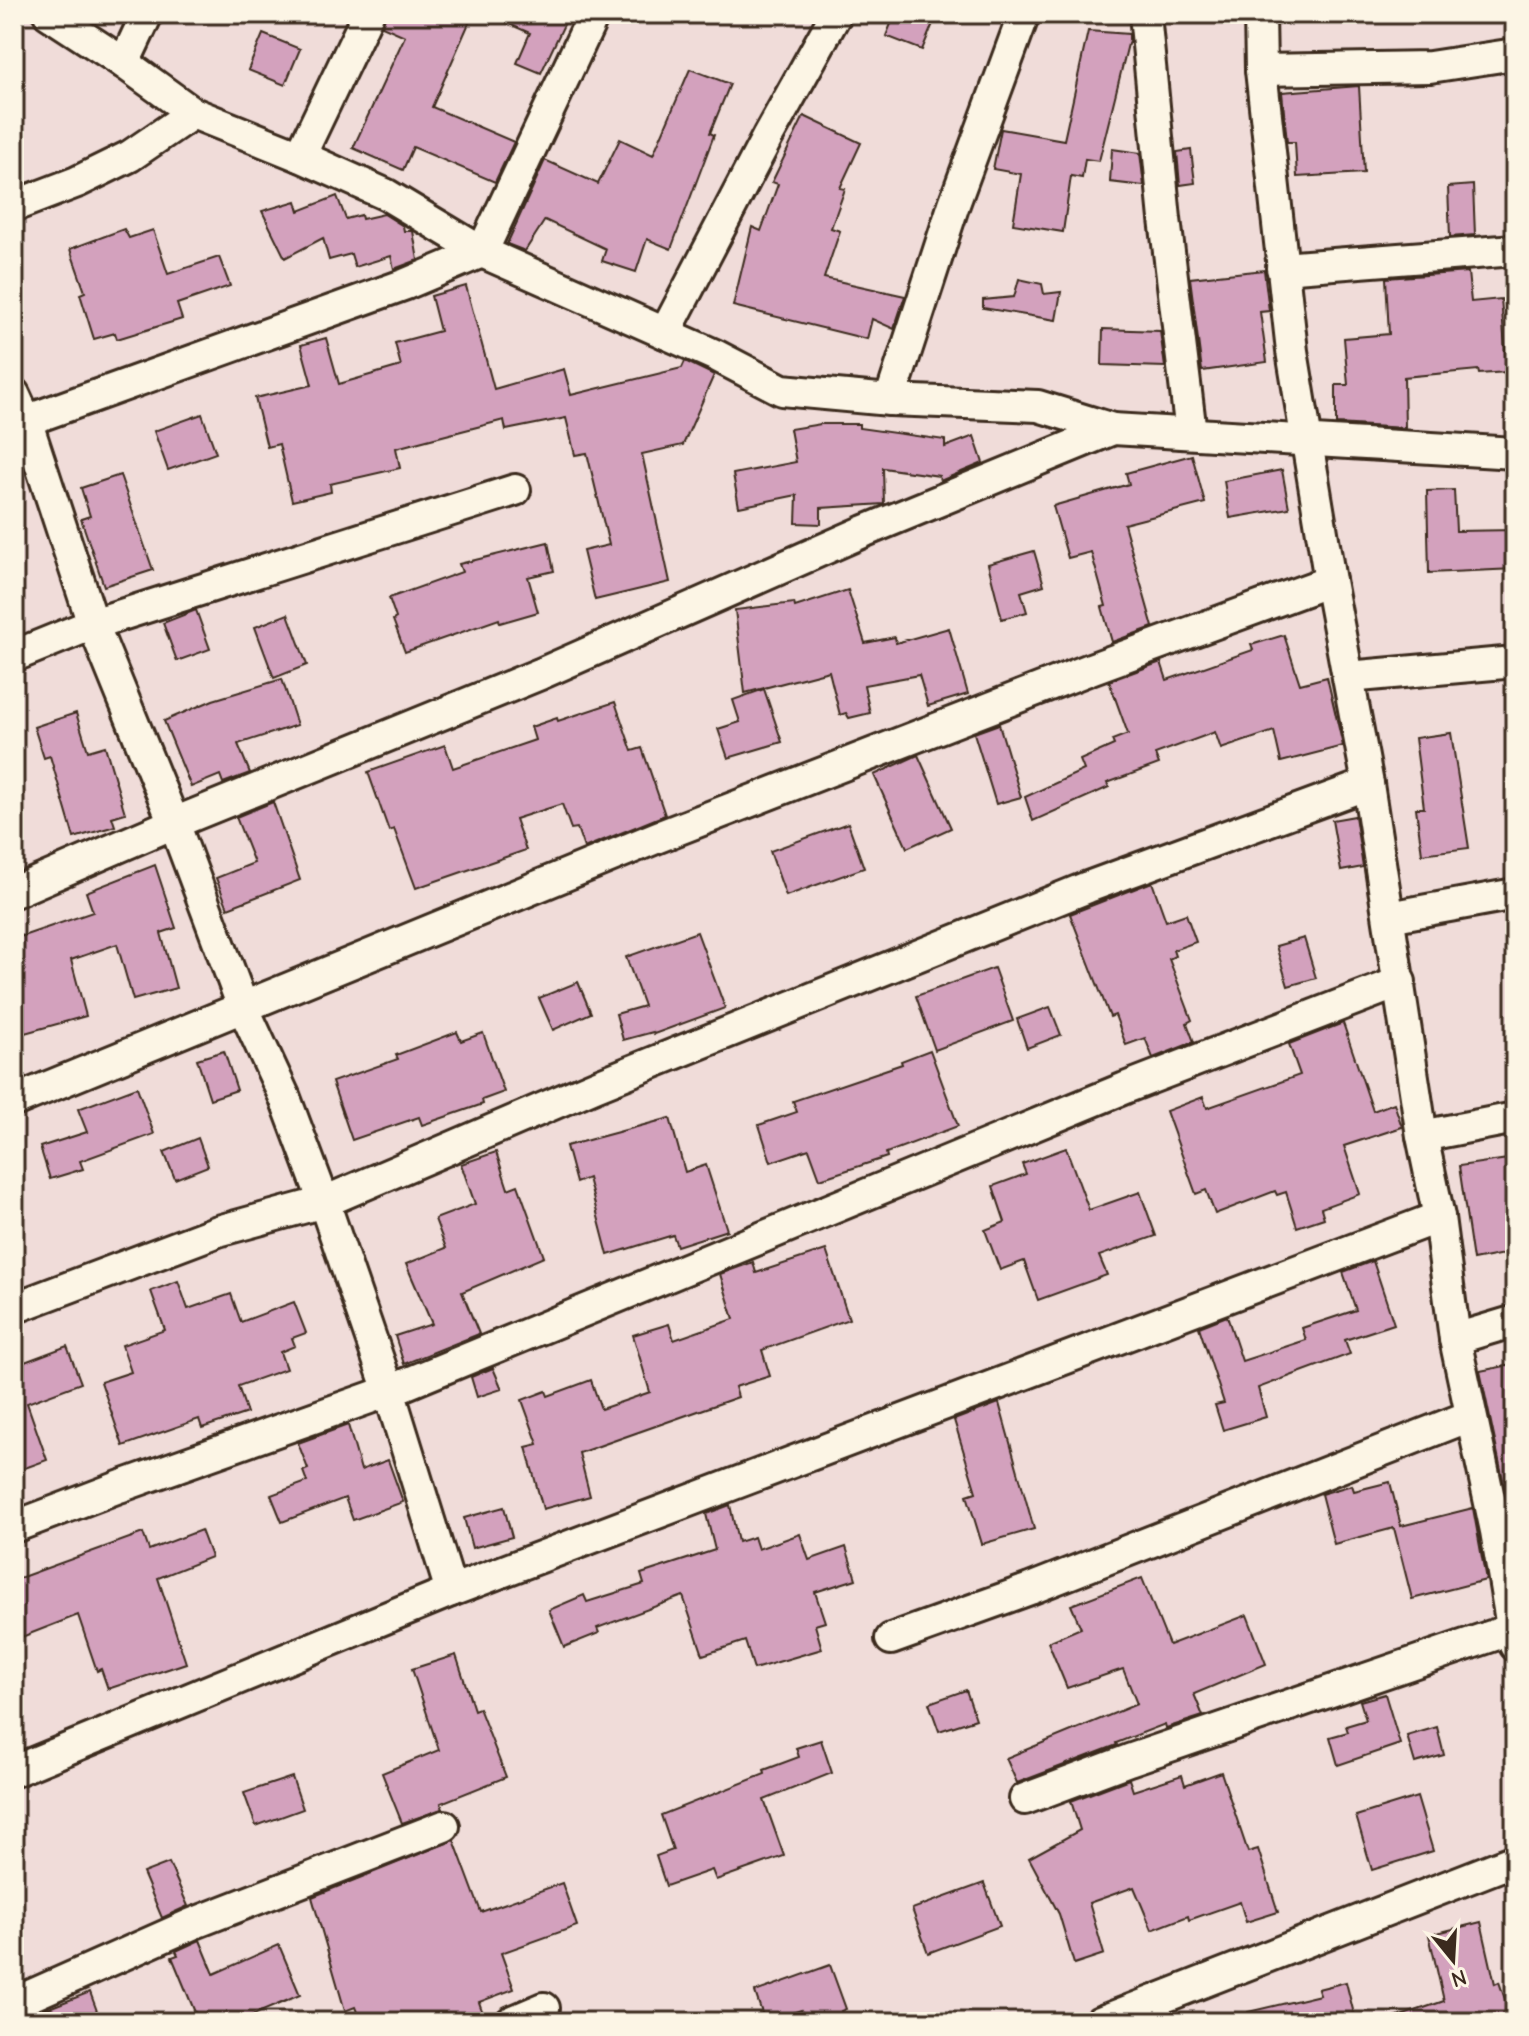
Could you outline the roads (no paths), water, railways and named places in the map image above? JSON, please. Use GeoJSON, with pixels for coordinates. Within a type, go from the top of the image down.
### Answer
{"type":"FeatureCollection","features":[{"type":"Feature","properties":{"kind":"street"},"geometry":{"type":"LineString","coordinates":[[49,14],[193,113],[387,195],[482,252],[665,333],[782,390],[890,400],[1038,406],[1113,429],[1515,453]]}},
{"type":"Feature","properties":{"kind":"street"},"geometry":{"type":"LineString","coordinates":[[124,63],[147,14]]}},
{"type":"Feature","properties":{"kind":"street"},"geometry":{"type":"LineString","coordinates":[[300,156],[368,14]]}},
{"type":"Feature","properties":{"kind":"street"},"geometry":{"type":"LineString","coordinates":[[451,1591],[389,1391],[324,1202],[285,1098],[243,1007],[174,823],[93,624],[18,413],[391,289],[482,252],[594,14]]}},
{"type":"Feature","properties":{"kind":"street"},"geometry":{"type":"LineString","coordinates":[[665,333],[836,14]]}},
{"type":"Feature","properties":{"kind":"street"},"geometry":{"type":"LineString","coordinates":[[890,400],[954,204],[1024,14]]}},
{"type":"Feature","properties":{"kind":"street"},"geometry":{"type":"LineString","coordinates":[[1145,14],[1191,433]]}},
{"type":"Feature","properties":{"kind":"street"},"geometry":{"type":"LineString","coordinates":[[1025,1799],[1129,1760],[1514,1634],[1496,1531],[1455,1339],[1439,1217],[1422,1136],[1368,784],[1292,351],[1261,70],[1260,14]]}},
{"type":"Feature","properties":{"kind":"street"},"geometry":{"type":"LineString","coordinates":[[1261,70],[1430,67],[1515,54]]}},
{"type":"Feature","properties":{"kind":"street"},"geometry":{"type":"LineString","coordinates":[[14,206],[77,182],[130,156],[193,113]]}},
{"type":"Feature","properties":{"kind":"street"},"geometry":{"type":"LineString","coordinates":[[1282,268],[1515,250]]}},
{"type":"Feature","properties":{"kind":"street"},"geometry":{"type":"LineString","coordinates":[[14,892],[174,823],[540,674],[865,531],[1113,429]]}},
{"type":"Feature","properties":{"kind":"street"},"geometry":{"type":"LineString","coordinates":[[14,656],[93,624],[515,490]]}},
{"type":"Feature","properties":{"kind":"street"},"geometry":{"type":"LineString","coordinates":[[14,1101],[658,837],[1093,668],[1330,581]]}},
{"type":"Feature","properties":{"kind":"street"},"geometry":{"type":"LineString","coordinates":[[1348,677],[1515,662]]}},
{"type":"Feature","properties":{"kind":"street"},"geometry":{"type":"LineString","coordinates":[[14,1308],[218,1231],[324,1202],[595,1086],[1088,887],[1368,784]]}},
{"type":"Feature","properties":{"kind":"street"},"geometry":{"type":"LineString","coordinates":[[1389,917],[1515,894]]}},
{"type":"Feature","properties":{"kind":"street"},"geometry":{"type":"LineString","coordinates":[[14,1527],[389,1391],[1125,1088],[1400,982]]}},
{"type":"Feature","properties":{"kind":"street"},"geometry":{"type":"LineString","coordinates":[[1422,1136],[1515,1118]]}},
{"type":"Feature","properties":{"kind":"street"},"geometry":{"type":"LineString","coordinates":[[14,1771],[451,1591],[1439,1217]]}},
{"type":"Feature","properties":{"kind":"street"},"geometry":{"type":"LineString","coordinates":[[1455,1339],[1515,1321]]}},
{"type":"Feature","properties":{"kind":"street"},"geometry":{"type":"LineString","coordinates":[[891,1639],[1030,1589],[1470,1416]]}},
{"type":"Feature","properties":{"kind":"street"},"geometry":{"type":"LineString","coordinates":[[14,2003],[192,1924],[444,1826]]}},
{"type":"Feature","properties":{"kind":"street"},"geometry":{"type":"LineString","coordinates":[[1100,2022],[1515,1860]]}},
{"type":"Feature","properties":{"kind":"street"},"geometry":{"type":"LineString","coordinates":[[511,2022],[544,2008]]}}]}
